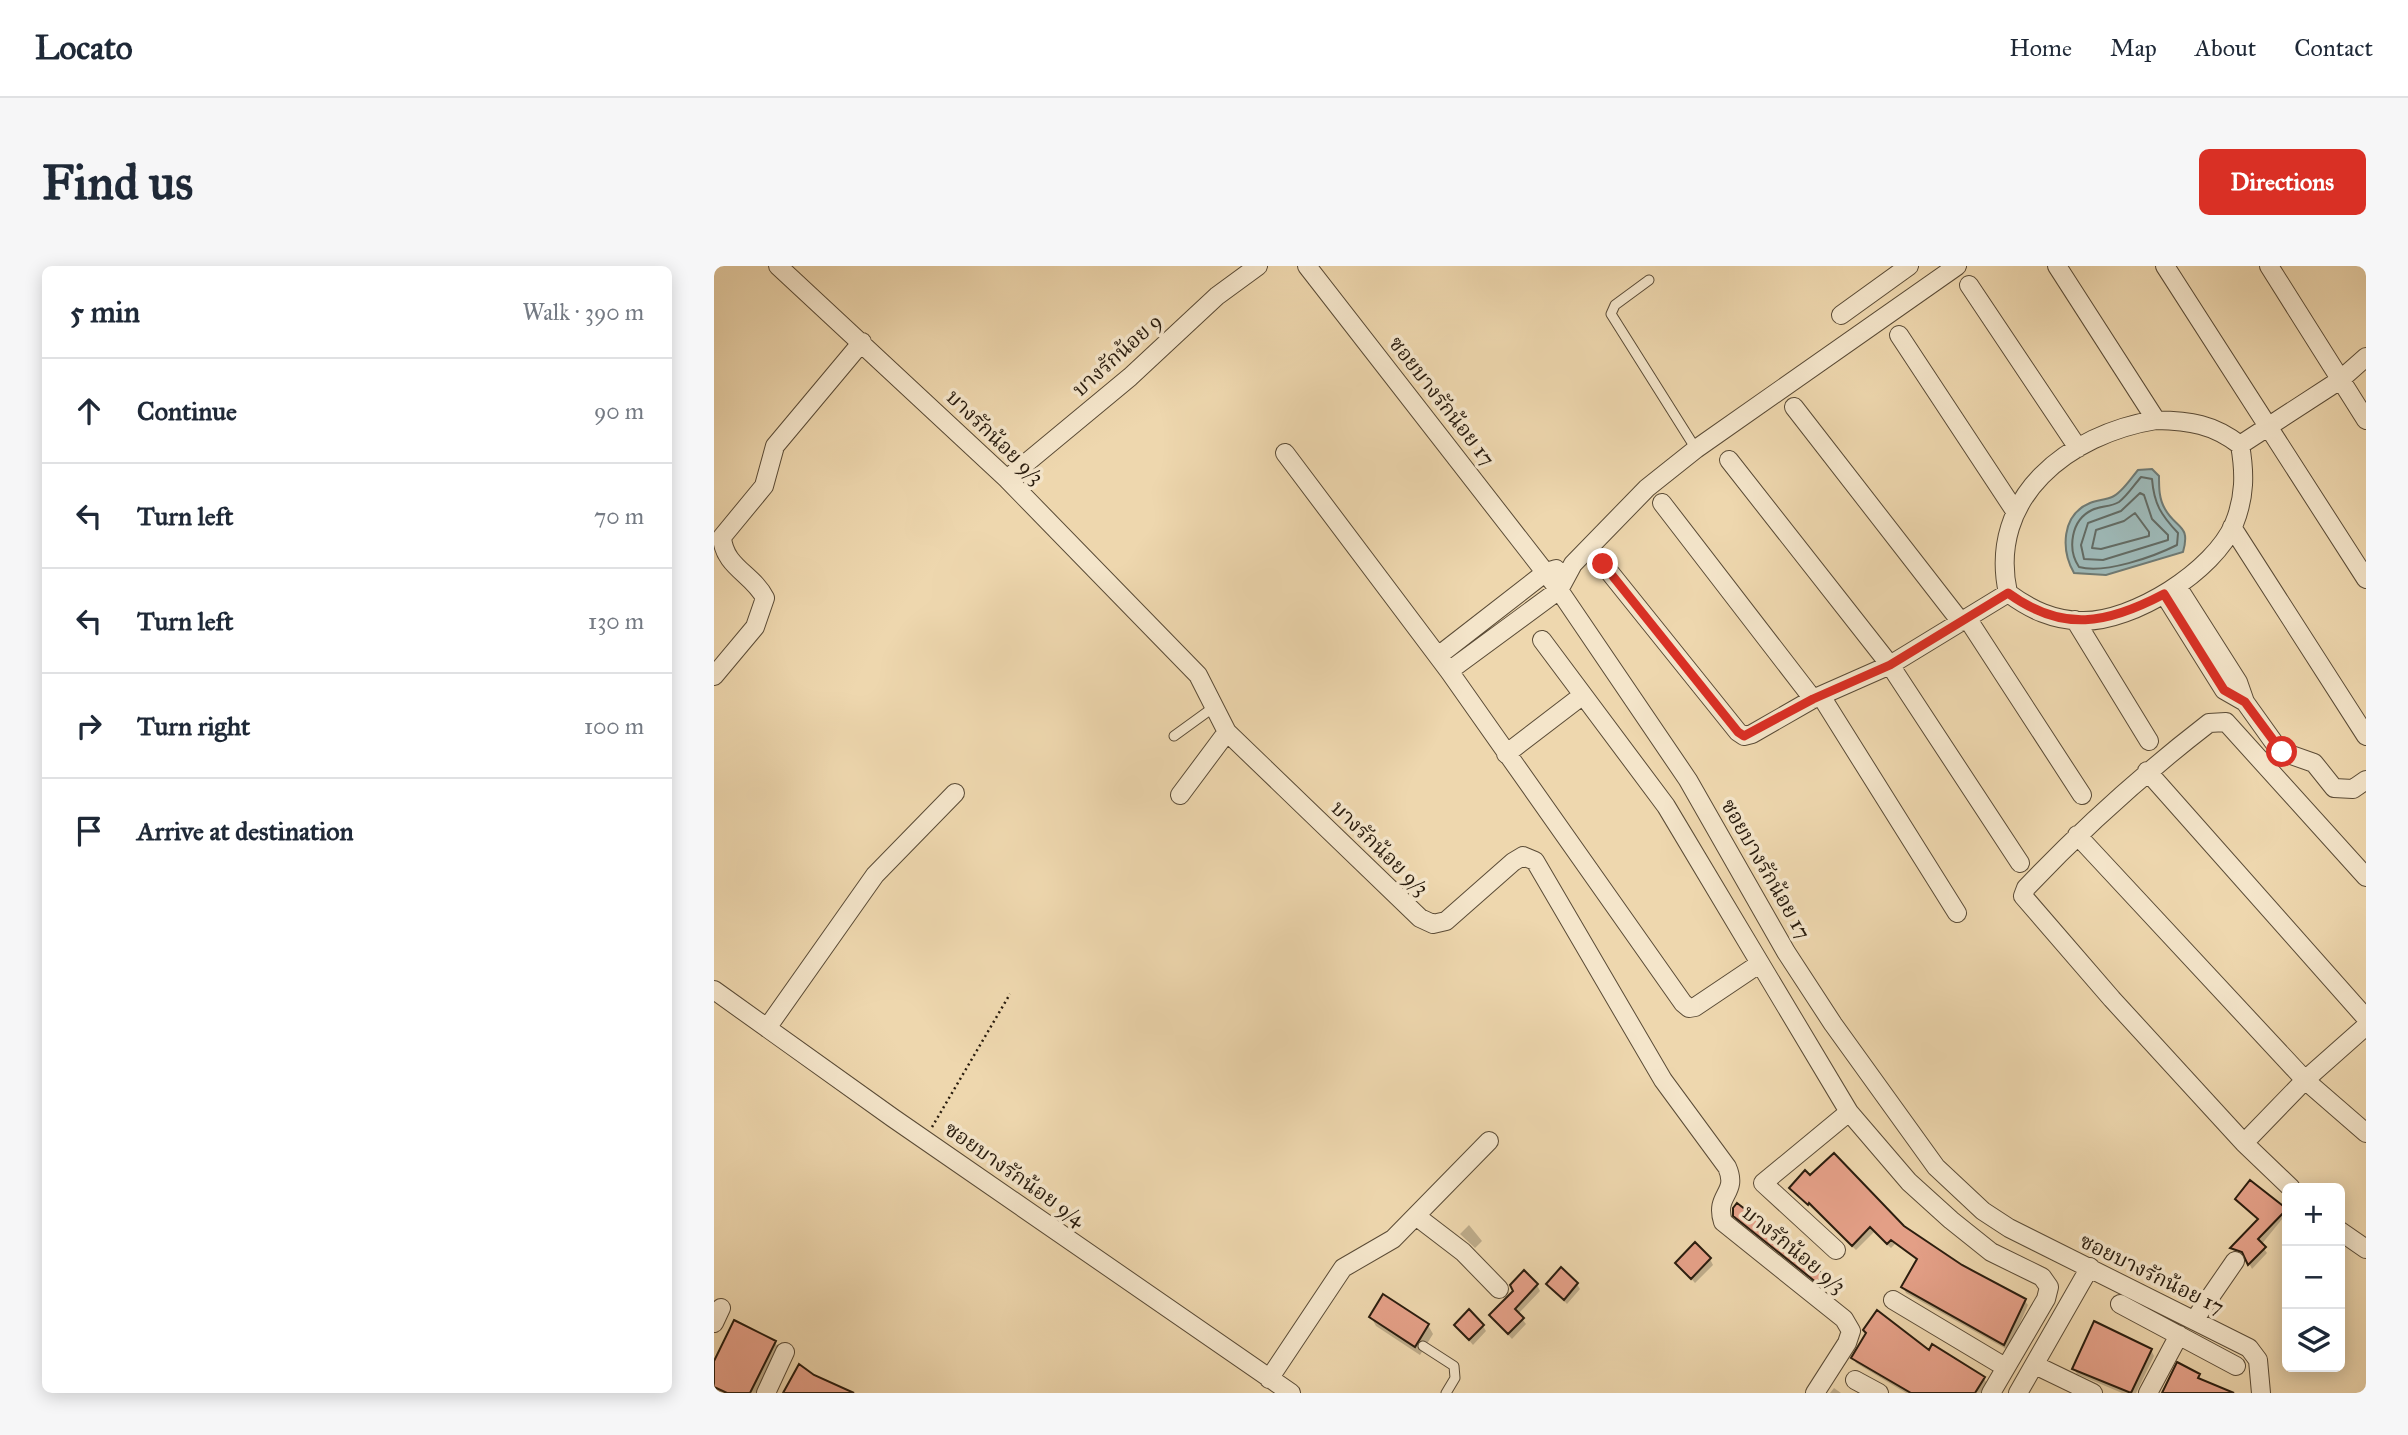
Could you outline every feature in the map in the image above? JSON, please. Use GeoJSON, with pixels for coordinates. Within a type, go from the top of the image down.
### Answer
{"type":"FeatureCollection","features":[{"type":"Feature","properties":{"kind":"street","name":"บางรักน้อย 9/3"},"geometry":{"type":"LineString","coordinates":[[778,266],[1007,479],[1198,675],[1208,690],[1227,733],[1420,918],[1433,924],[1446,921],[1513,862],[1523,856],[1535,861],[1663,1080],[1727,1167],[1732,1179],[1730,1190],[1718,1208],[1724,1222],[1844,1319],[1851,1331],[1847,1343],[1815,1393]]}},
{"type":"Feature","properties":{"kind":"street","name":"บางรักน้อย 9"},"geometry":{"type":"LineString","coordinates":[[1007,479],[1130,377],[1217,296],[1258,266]]}},
{"type":"Feature","properties":{"kind":"street","name":"ซอยบางรักน้อย 17"},"geometry":{"type":"LineString","coordinates":[[1307,266],[1559,590],[1688,779],[1786,952],[1936,1167],[1983,1210],[2008,1228],[2049,1251],[2090,1267],[2249,1349],[2258,1360],[2261,1393]]}},
{"type":"Feature","properties":{"kind":"street"},"geometry":{"type":"LineString","coordinates":[[1443,663],[1559,590],[1573,564],[1647,488],[1696,449],[1956,266]]}},
{"type":"Feature","properties":{"kind":"street"},"geometry":{"type":"LineString","coordinates":[[2057,266],[2156,420]]}},
{"type":"Feature","properties":{"kind":"street"},"geometry":{"type":"LineString","coordinates":[[2165,266],[2366,579]]}},
{"type":"Feature","properties":{"kind":"street"},"geometry":{"type":"LineString","coordinates":[[2269,266],[2366,420]]}},
{"type":"Feature","properties":{"kind":"street"},"geometry":{"type":"LineString","coordinates":[[1841,315],[1901,268]]}},
{"type":"Feature","properties":{"kind":"street"},"geometry":{"type":"LineString","coordinates":[[1969,285],[2078,447]]}},
{"type":"Feature","properties":{"kind":"street"},"geometry":{"type":"LineString","coordinates":[[1899,335],[2015,511]]}},
{"type":"Feature","properties":{"kind":"street"},"geometry":{"type":"LineString","coordinates":[[714,676],[759,620],[765,598],[759,586],[731,563],[723,551],[722,537],[764,486],[775,446],[862,342]]}},
{"type":"Feature","properties":{"kind":"street"},"geometry":{"type":"LineString","coordinates":[[2240,445],[2340,380],[2366,357]]}},
{"type":"Feature","properties":{"kind":"street"},"geometry":{"type":"LineString","coordinates":[[1794,407],[1964,620],[2082,795]]}},
{"type":"Feature","properties":{"kind":"street"},"geometry":{"type":"LineString","coordinates":[[2156,420],[2205,424],[2222,431],[2240,445],[2243,494],[2232,527],[2209,557],[2170,590],[2110,617],[2075,620],[2040,612],[2008,593],[2003,570],[2004,548],[2015,511],[2026,493],[2046,472],[2078,447],[2124,427],[2156,420]]}},
{"type":"Feature","properties":{"kind":"street"},"geometry":{"type":"LineString","coordinates":[[1285,453],[1443,663],[1689,1008],[1695,1007],[1759,964]]}},
{"type":"Feature","properties":{"kind":"street"},"geometry":{"type":"LineString","coordinates":[[1729,460],[1890,665],[2020,863]]}},
{"type":"Feature","properties":{"kind":"street"},"geometry":{"type":"LineString","coordinates":[[1662,503],[1817,697],[1957,913]]}},
{"type":"Feature","properties":{"kind":"street"},"geometry":{"type":"LineString","coordinates":[[2232,527],[2366,736]]}},
{"type":"Feature","properties":{"kind":"street"},"geometry":{"type":"LineString","coordinates":[[1443,663],[1546,572],[1573,564]]}},
{"type":"Feature","properties":{"kind":"street"},"geometry":{"type":"LineString","coordinates":[[1603,564],[1741,734],[1752,734],[1817,697],[1890,665],[2008,593]]}},
{"type":"Feature","properties":{"kind":"street"},"geometry":{"type":"LineString","coordinates":[[2170,590],[2238,682],[2245,702],[2280,751],[2314,762],[2332,787],[2350,789],[2366,780]]}},
{"type":"Feature","properties":{"kind":"street"},"geometry":{"type":"LineString","coordinates":[[2075,620],[2150,740]]}},
{"type":"Feature","properties":{"kind":"street"},"geometry":{"type":"LineString","coordinates":[[1542,640],[1666,806],[1849,1112],[1909,1182],[1951,1220],[1991,1252],[2042,1277],[2049,1287],[2046,1299],[1991,1393]]}},
{"type":"Feature","properties":{"kind":"street"},"geometry":{"type":"LineString","coordinates":[[1506,754],[1583,695]]}},
{"type":"Feature","properties":{"kind":"street"},"geometry":{"type":"LineString","coordinates":[[2286,1183],[2244,1143],[2112,999],[2024,896],[2026,888],[2077,835],[2147,771],[2209,723],[2226,722],[2366,877]]}},
{"type":"Feature","properties":{"kind":"street"},"geometry":{"type":"LineString","coordinates":[[1180,795],[1227,733]]}},
{"type":"Feature","properties":{"kind":"street"},"geometry":{"type":"LineString","coordinates":[[2147,771],[2366,1018]]}},
{"type":"Feature","properties":{"kind":"street"},"geometry":{"type":"LineString","coordinates":[[767,1028],[875,875],[955,793]]}},
{"type":"Feature","properties":{"kind":"street"},"geometry":{"type":"LineString","coordinates":[[2077,835],[2305,1080],[2366,1133]]}},
{"type":"Feature","properties":{"kind":"street","name":"ซอยบางรักน้อย 9/4"},"geometry":{"type":"LineString","coordinates":[[714,989],[1291,1393]]}},
{"type":"Feature","properties":{"kind":"street"},"geometry":{"type":"LineString","coordinates":[[2244,1143],[2305,1080],[2366,1026]]}},
{"type":"Feature","properties":{"kind":"street"},"geometry":{"type":"LineString","coordinates":[[1836,1250],[1763,1183],[1849,1112]]}},
{"type":"Feature","properties":{"kind":"street"},"geometry":{"type":"LineString","coordinates":[[1269,1379],[1343,1268],[1393,1239],[1489,1141]]}},
{"type":"Feature","properties":{"kind":"street"},"geometry":{"type":"LineString","coordinates":[[1416,1216],[1462,1252],[1499,1289]]}},
{"type":"Feature","properties":{"kind":"street"},"geometry":{"type":"LineString","coordinates":[[2345,1234],[2366,1249]]}},
{"type":"Feature","properties":{"kind":"street"},"geometry":{"type":"LineString","coordinates":[[2194,1320],[2235,1261]]}},
{"type":"Feature","properties":{"kind":"street"},"geometry":{"type":"LineString","coordinates":[[2018,1393],[2090,1267]]}},
{"type":"Feature","properties":{"kind":"street"},"geometry":{"type":"LineString","coordinates":[[1893,1300],[2005,1367]]}},
{"type":"Feature","properties":{"kind":"street"},"geometry":{"type":"LineString","coordinates":[[2120,1304],[2235,1366]]}},
{"type":"Feature","properties":{"kind":"street"},"geometry":{"type":"LineString","coordinates":[[2148,1393],[2179,1335]]}},
{"type":"Feature","properties":{"kind":"street"},"geometry":{"type":"LineString","coordinates":[[766,1393],[785,1352]]}},
{"type":"Feature","properties":{"kind":"street"},"geometry":{"type":"LineString","coordinates":[[2035,1365],[2093,1393]]}},
{"type":"Feature","properties":{"kind":"street"},"geometry":{"type":"LineString","coordinates":[[1855,1380],[1879,1393]]}},
{"type":"Feature","properties":{"kind":"lane"},"geometry":{"type":"LineString","coordinates":[[1649,280],[1615,305],[1611,314],[1696,449]]}},
{"type":"Feature","properties":{"kind":"lane"},"geometry":{"type":"LineString","coordinates":[[1174,736],[1214,707]]}},
{"type":"Feature","properties":{"kind":"lane"},"geometry":{"type":"LineString","coordinates":[[1423,1346],[1454,1366],[1455,1378],[1446,1393]]}},
{"type":"Feature","properties":{"kind":"path"},"geometry":{"type":"LineString","coordinates":[[925,1139],[1010,995]]}},
{"type":"Feature","properties":{"kind":"water"},"geometry":{"type":"Polygon","coordinates":[[[2152,469],[2159,476],[2163,505],[2184,531],[2183,552],[2106,575],[2074,573],[2066,544],[2066,534],[2073,516],[2090,503],[2116,495],[2138,470],[2152,469]]]}},
{"type":"Feature","properties":{"kind":"building"},"geometry":{"type":"Polygon","coordinates":[[[1834,1153],[1904,1226],[1962,1265],[2026,1299],[2004,1345],[1901,1287],[1917,1259],[1891,1240],[1887,1244],[1870,1227],[1852,1246],[1809,1203],[1808,1205],[1789,1188],[1805,1170],[1810,1175],[1834,1153]]]}},
{"type":"Feature","properties":{"kind":"building"},"geometry":{"type":"Polygon","coordinates":[[[2250,1180],[2282,1205],[2282,1214],[2258,1239],[2266,1247],[2248,1265],[2242,1252],[2230,1248],[2258,1219],[2235,1199],[2250,1180]]]}},
{"type":"Feature","properties":{"kind":"building"},"geometry":{"type":"Polygon","coordinates":[[[1737,1203],[1824,1275],[1817,1283],[1733,1216],[1733,1208],[1737,1203]]]}},
{"type":"Feature","properties":{"kind":"building"},"geometry":{"type":"Polygon","coordinates":[[[1695,1242],[1711,1258],[1691,1279],[1675,1263],[1695,1242]]]}},
{"type":"Feature","properties":{"kind":"building"},"geometry":{"type":"Polygon","coordinates":[[[1561,1267],[1578,1283],[1564,1300],[1546,1284],[1561,1267]]]}},
{"type":"Feature","properties":{"kind":"building"},"geometry":{"type":"Polygon","coordinates":[[[1524,1270],[1538,1284],[1515,1309],[1524,1318],[1508,1334],[1489,1315],[1513,1291],[1510,1285],[1524,1270]]]}},
{"type":"Feature","properties":{"kind":"building"},"geometry":{"type":"Polygon","coordinates":[[[1383,1294],[1429,1324],[1415,1347],[1369,1317],[1383,1294]]]}},
{"type":"Feature","properties":{"kind":"building"},"geometry":{"type":"Polygon","coordinates":[[[1469,1309],[1484,1325],[1469,1340],[1454,1325],[1469,1309]]]}},
{"type":"Feature","properties":{"kind":"building"},"geometry":{"type":"Polygon","coordinates":[[[1877,1310],[1929,1350],[1932,1344],[1985,1377],[1975,1393],[1911,1393],[1851,1358],[1866,1333],[1863,1330],[1877,1310]]]}},
{"type":"Feature","properties":{"kind":"building"},"geometry":{"type":"Polygon","coordinates":[[[734,1320],[776,1341],[750,1393],[727,1393],[714,1387],[714,1361],[734,1320]]]}},
{"type":"Feature","properties":{"kind":"building"},"geometry":{"type":"Polygon","coordinates":[[[2094,1321],[2152,1349],[2131,1393],[2072,1369],[2094,1321]]]}},
{"type":"Feature","properties":{"kind":"building"},"geometry":{"type":"Polygon","coordinates":[[[2177,1362],[2200,1374],[2198,1378],[2234,1393],[2162,1393],[2177,1362]]]}},
{"type":"Feature","properties":{"kind":"building"},"geometry":{"type":"Polygon","coordinates":[[[799,1364],[814,1375],[854,1393],[783,1393],[799,1364]]]}},
{"type":"Feature","properties":{"kind":"route"},"geometry":{"type":"LineString","coordinates":[[1603,564],[1738,732],[1744,736],[1813,699],[1890,665],[2008,593],[2029,608],[2050,617],[2086,621],[2110,617],[2164,594],[2224,690],[2245,702],[2282,752]]}}]}
